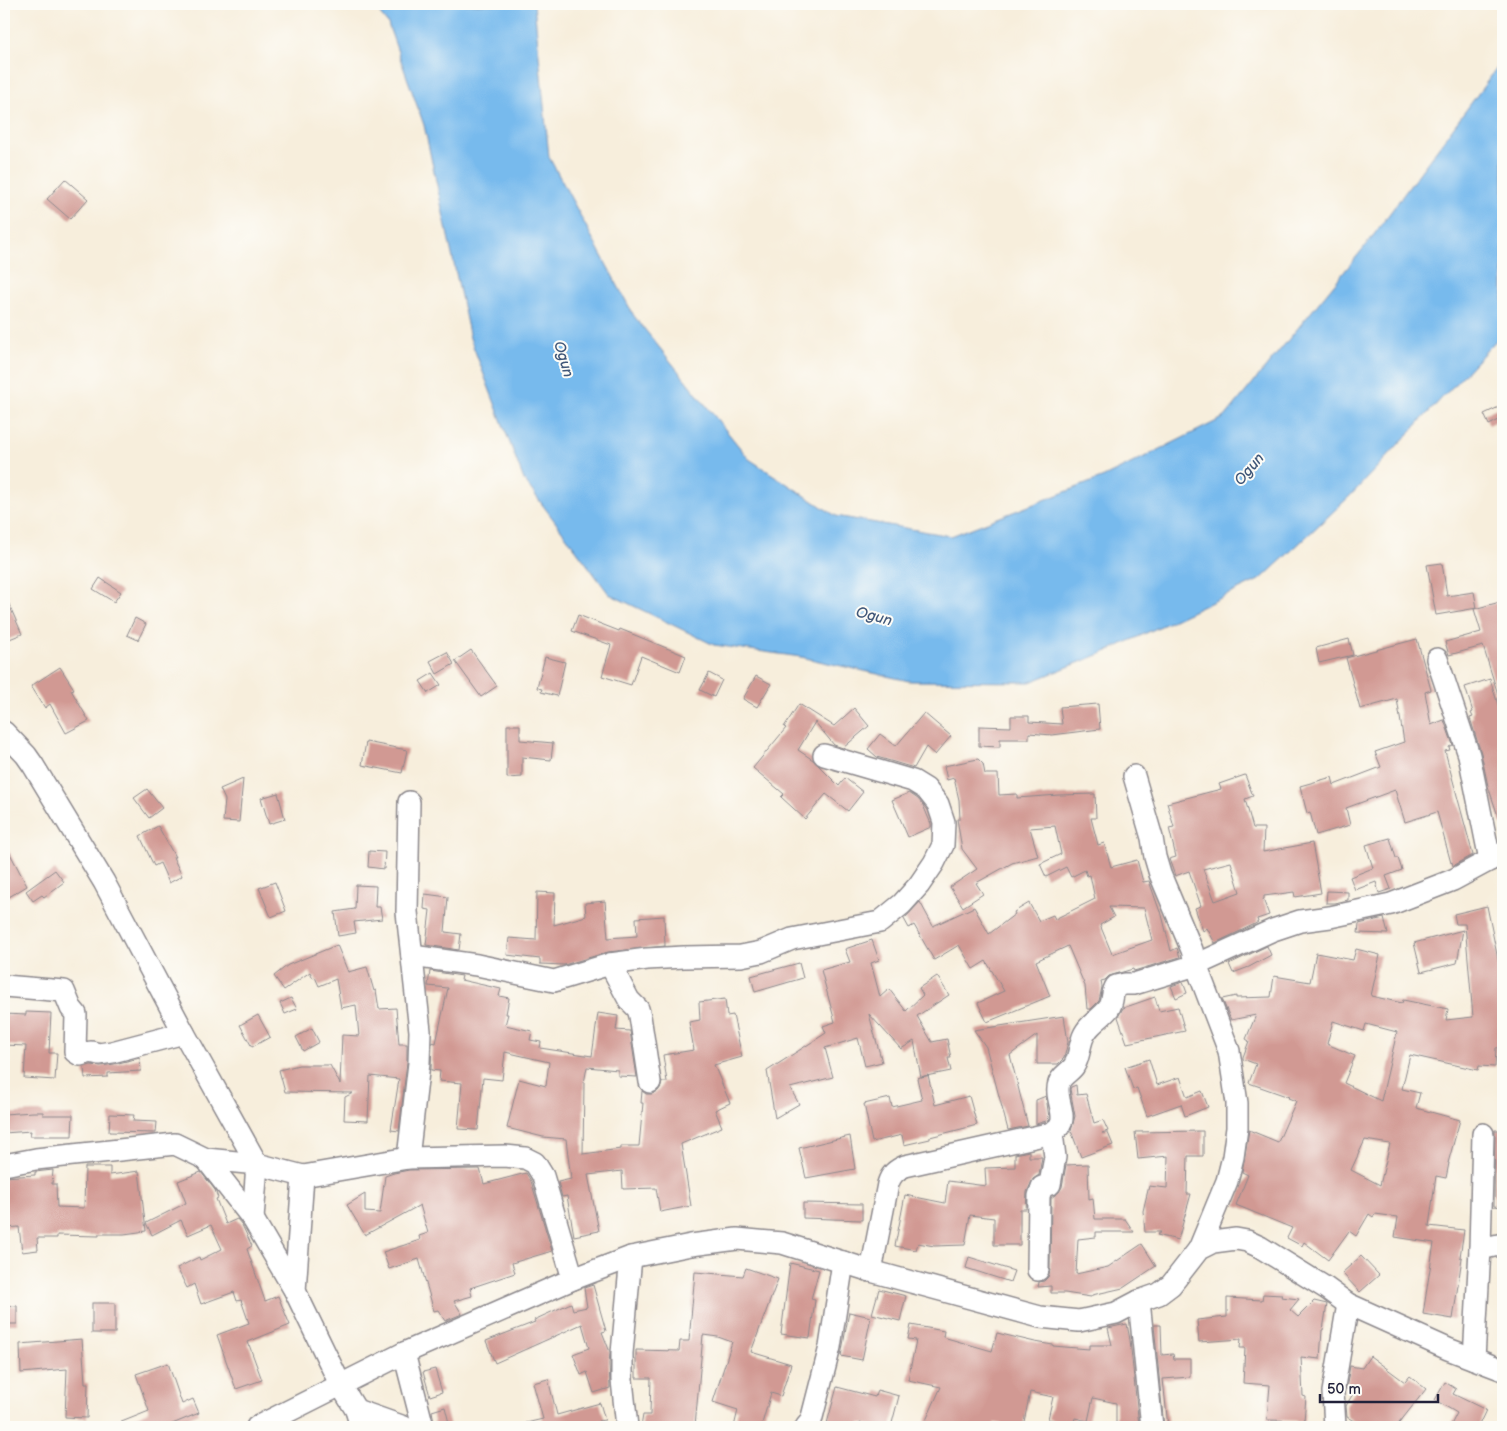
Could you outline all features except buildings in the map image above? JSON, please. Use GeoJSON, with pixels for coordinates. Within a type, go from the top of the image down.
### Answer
{"type":"FeatureCollection","features":[{"type":"Feature","properties":{"kind":"street"},"geometry":{"type":"LineString","coordinates":[[871,1271],[888,1184],[891,1176],[897,1170],[905,1166],[1052,1133],[1060,1126],[1062,1119],[1057,1097],[1059,1082],[1074,1066],[1080,1052],[1082,1040],[1090,1026],[1109,1008],[1113,1001],[1113,992],[1116,986],[1134,984],[1196,965],[1273,930],[1300,921],[1391,904],[1453,880],[1497,856],[1469,755],[1437,660]]}},
{"type":"Feature","properties":{"kind":"street"},"geometry":{"type":"LineString","coordinates":[[4,732],[33,765],[99,874],[184,1033],[258,1164],[253,1219]]}},
{"type":"Feature","properties":{"kind":"street"},"geometry":{"type":"LineString","coordinates":[[412,956],[477,965],[554,981],[610,964],[647,959],[741,956],[761,952],[792,939],[880,922],[902,904],[934,863],[943,845],[944,822],[938,804],[926,789],[913,781],[824,755]]}},
{"type":"Feature","properties":{"kind":"street"},"geometry":{"type":"LineString","coordinates":[[257,1427],[404,1353],[573,1279],[631,1257],[692,1245],[736,1239],[782,1243],[871,1271],[1040,1317],[1079,1321],[1116,1313],[1140,1300],[1159,1294],[1171,1285],[1199,1249],[1227,1181],[1237,1128],[1237,1103],[1229,1051],[1192,950],[1160,874],[1134,776]]}},
{"type":"Feature","properties":{"kind":"street"},"geometry":{"type":"LineString","coordinates":[[408,1158],[420,1048],[420,1031],[407,912],[409,802]]}},
{"type":"Feature","properties":{"kind":"street"},"geometry":{"type":"LineString","coordinates":[[610,964],[629,1000],[638,1009],[650,1082]]}},
{"type":"Feature","properties":{"kind":"street"},"geometry":{"type":"LineString","coordinates":[[4,986],[64,991],[71,1008],[76,1014],[75,1052],[80,1054],[112,1052],[184,1033]]}},
{"type":"Feature","properties":{"kind":"street"},"geometry":{"type":"LineString","coordinates":[[1038,1270],[1039,1196],[1042,1187],[1050,1184],[1055,1157],[1052,1133]]}},
{"type":"Feature","properties":{"kind":"street"},"geometry":{"type":"LineString","coordinates":[[1474,1359],[1484,1134]]}},
{"type":"Feature","properties":{"kind":"street"},"geometry":{"type":"LineString","coordinates":[[4,1165],[36,1159],[175,1144],[206,1159],[258,1164],[303,1176],[408,1158],[506,1156],[524,1158],[535,1163],[543,1176],[573,1279]]}},
{"type":"Feature","properties":{"kind":"street"},"geometry":{"type":"LineString","coordinates":[[206,1159],[253,1219],[295,1291],[359,1419],[404,1427]]}},
{"type":"Feature","properties":{"kind":"street"},"geometry":{"type":"LineString","coordinates":[[295,1291],[303,1176]]}},
{"type":"Feature","properties":{"kind":"street"},"geometry":{"type":"LineString","coordinates":[[1199,1249],[1213,1242],[1224,1240],[1236,1239],[1247,1241],[1326,1288],[1348,1304],[1448,1349],[1503,1370]]}},
{"type":"Feature","properties":{"kind":"street"},"geometry":{"type":"LineString","coordinates":[[1480,1249],[1503,1244]]}},
{"type":"Feature","properties":{"kind":"street"},"geometry":{"type":"LineString","coordinates":[[628,1427],[622,1380],[622,1353],[631,1257]]}},
{"type":"Feature","properties":{"kind":"street"},"geometry":{"type":"LineString","coordinates":[[806,1427],[811,1421],[830,1347],[843,1262]]}},
{"type":"Feature","properties":{"kind":"street"},"geometry":{"type":"LineString","coordinates":[[1140,1300],[1152,1427]]}},
{"type":"Feature","properties":{"kind":"street"},"geometry":{"type":"LineString","coordinates":[[1335,1427],[1333,1392],[1348,1304]]}},
{"type":"Feature","properties":{"kind":"street"},"geometry":{"type":"LineString","coordinates":[[404,1353],[423,1427]]}},
{"type":"Feature","properties":{"kind":"water","name":"Ogun"},"geometry":{"type":"Polygon","coordinates":[[[372,4],[534,4],[549,157],[634,316],[749,459],[836,516],[951,536],[1104,477],[1225,417],[1367,244],[1503,60],[1503,333],[1350,496],[1261,579],[1108,651],[1030,682],[909,681],[801,657],[714,645],[609,594],[524,480],[470,338],[424,125],[388,24],[372,4]]]}}]}
